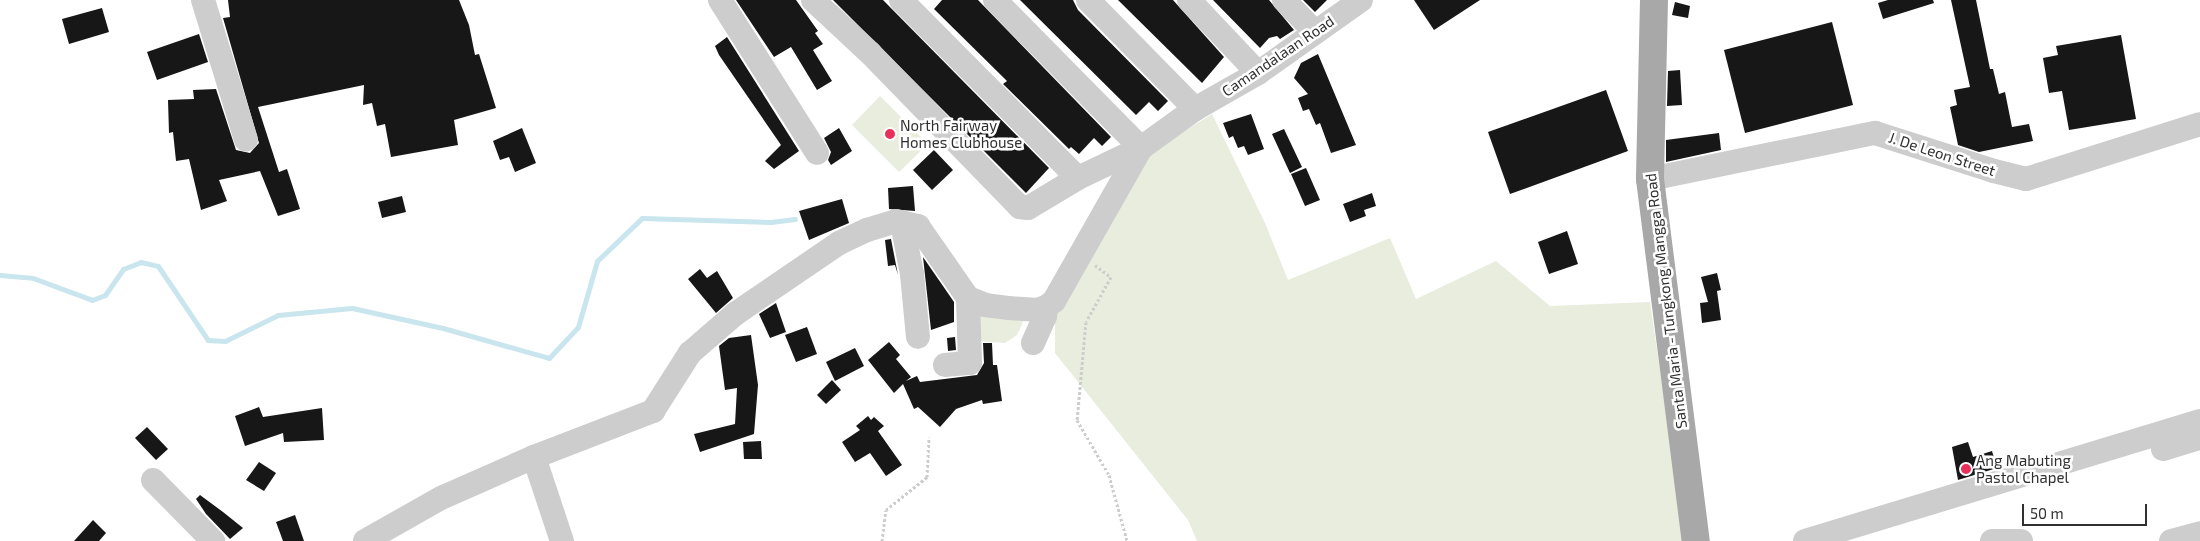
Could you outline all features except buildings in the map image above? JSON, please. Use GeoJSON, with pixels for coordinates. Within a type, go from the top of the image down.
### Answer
{"type":"FeatureCollection","features":[{"type":"Feature","properties":{"kind":"main road","name":"Santa Maria - Tungkong Mangga Road"},"geometry":{"type":"LineString","coordinates":[[1654,0],[1650,179],[1696,541]]}},
{"type":"Feature","properties":{"kind":"street"},"geometry":{"type":"LineString","coordinates":[[203,0],[246,140]]}},
{"type":"Feature","properties":{"kind":"street"},"geometry":{"type":"LineString","coordinates":[[720,0],[817,153]]}},
{"type":"Feature","properties":{"kind":"street"},"geometry":{"type":"LineString","coordinates":[[813,0],[870,53],[1020,207],[1036,205],[1078,178],[1141,148]]}},
{"type":"Feature","properties":{"kind":"street"},"geometry":{"type":"LineString","coordinates":[[900,0],[1078,178]]}},
{"type":"Feature","properties":{"kind":"street"},"geometry":{"type":"LineString","coordinates":[[995,0],[1141,148]]}},
{"type":"Feature","properties":{"kind":"street"},"geometry":{"type":"LineString","coordinates":[[1088,0],[1195,109]]}},
{"type":"Feature","properties":{"kind":"street"},"geometry":{"type":"LineString","coordinates":[[1189,0],[1258,73]]}},
{"type":"Feature","properties":{"kind":"street"},"geometry":{"type":"LineString","coordinates":[[1284,0],[1315,32]]}},
{"type":"Feature","properties":{"kind":"street","name":"Camandalaan Road"},"geometry":{"type":"LineString","coordinates":[[1141,148],[1195,109],[1258,73],[1361,0]]}},
{"type":"Feature","properties":{"kind":"street","name":"J. De Leon Street"},"geometry":{"type":"LineString","coordinates":[[1650,179],[1875,133],[1994,172],[2026,179],[2200,124]]}},
{"type":"Feature","properties":{"kind":"street"},"geometry":{"type":"LineString","coordinates":[[365,541],[441,498],[534,457],[653,411],[690,353],[735,314],[838,244],[874,228],[896,221],[918,226],[968,298],[985,305],[1008,308],[1038,310],[1046,307],[1054,301],[1141,148]]}},
{"type":"Feature","properties":{"kind":"street"},"geometry":{"type":"LineString","coordinates":[[902,223],[912,274],[918,336]]}},
{"type":"Feature","properties":{"kind":"street"},"geometry":{"type":"LineString","coordinates":[[945,365],[970,363],[968,298]]}},
{"type":"Feature","properties":{"kind":"street"},"geometry":{"type":"LineString","coordinates":[[1032,343],[1045,316],[1046,307]]}},
{"type":"Feature","properties":{"kind":"street"},"geometry":{"type":"LineString","coordinates":[[1805,541],[2200,421]]}},
{"type":"Feature","properties":{"kind":"street"},"geometry":{"type":"LineString","coordinates":[[1857,541],[2200,438]]}},
{"type":"Feature","properties":{"kind":"street"},"geometry":{"type":"LineString","coordinates":[[534,457],[562,541]]}},
{"type":"Feature","properties":{"kind":"street"},"geometry":{"type":"LineString","coordinates":[[153,480],[213,541]]}},
{"type":"Feature","properties":{"kind":"street"},"geometry":{"type":"LineString","coordinates":[[2172,541],[2200,533]]}},
{"type":"Feature","properties":{"kind":"street"},"geometry":{"type":"LineString","coordinates":[[1992,541],[2021,541]]}},
{"type":"Feature","properties":{"kind":"path"},"geometry":{"type":"LineString","coordinates":[[1080,255],[1111,277],[1086,322],[1077,420],[1109,475],[1127,541]]}},
{"type":"Feature","properties":{"kind":"path"},"geometry":{"type":"LineString","coordinates":[[882,541],[886,510],[927,477],[929,437]]}},
{"type":"Feature","properties":{"kind":"green space","name":"North Fairway Homes Clubhouse"},"geometry":{"type":"Polygon","coordinates":[[[880,96],[928,144],[899,172],[852,125],[880,96]]]}},
{"type":"Feature","properties":{"kind":"green space"},"geometry":{"type":"Polygon","coordinates":[[[1212,114],[1265,223],[1288,280],[1390,238],[1416,299],[1496,261],[1550,306],[1650,302],[1685,541],[1197,541],[1188,520],[1055,353],[1055,314],[1147,154],[1212,114]]]}},
{"type":"Feature","properties":{"kind":"green space"},"geometry":{"type":"Polygon","coordinates":[[[974,314],[1026,315],[1017,335],[1005,343],[976,341],[974,314]]]}},
{"type":"Feature","properties":{"kind":"waterway"},"geometry":{"type":"LineString","coordinates":[[0,275],[33,278],[92,300],[105,295],[123,269],[141,262],[158,266],[208,340],[225,341],[278,315],[352,308],[443,328],[549,358],[578,327],[597,261],[642,218],[771,222],[795,219]]}},
{"type":"Feature","properties":{"kind":"place","name":"North Fairway Homes Clubhouse"},"geometry":{"type":"Point","coordinates":[890,134]}},
{"type":"Feature","properties":{"kind":"place","name":"Ang Mabuting Pastol Chapel"},"geometry":{"type":"Point","coordinates":[1966,469]}}]}
